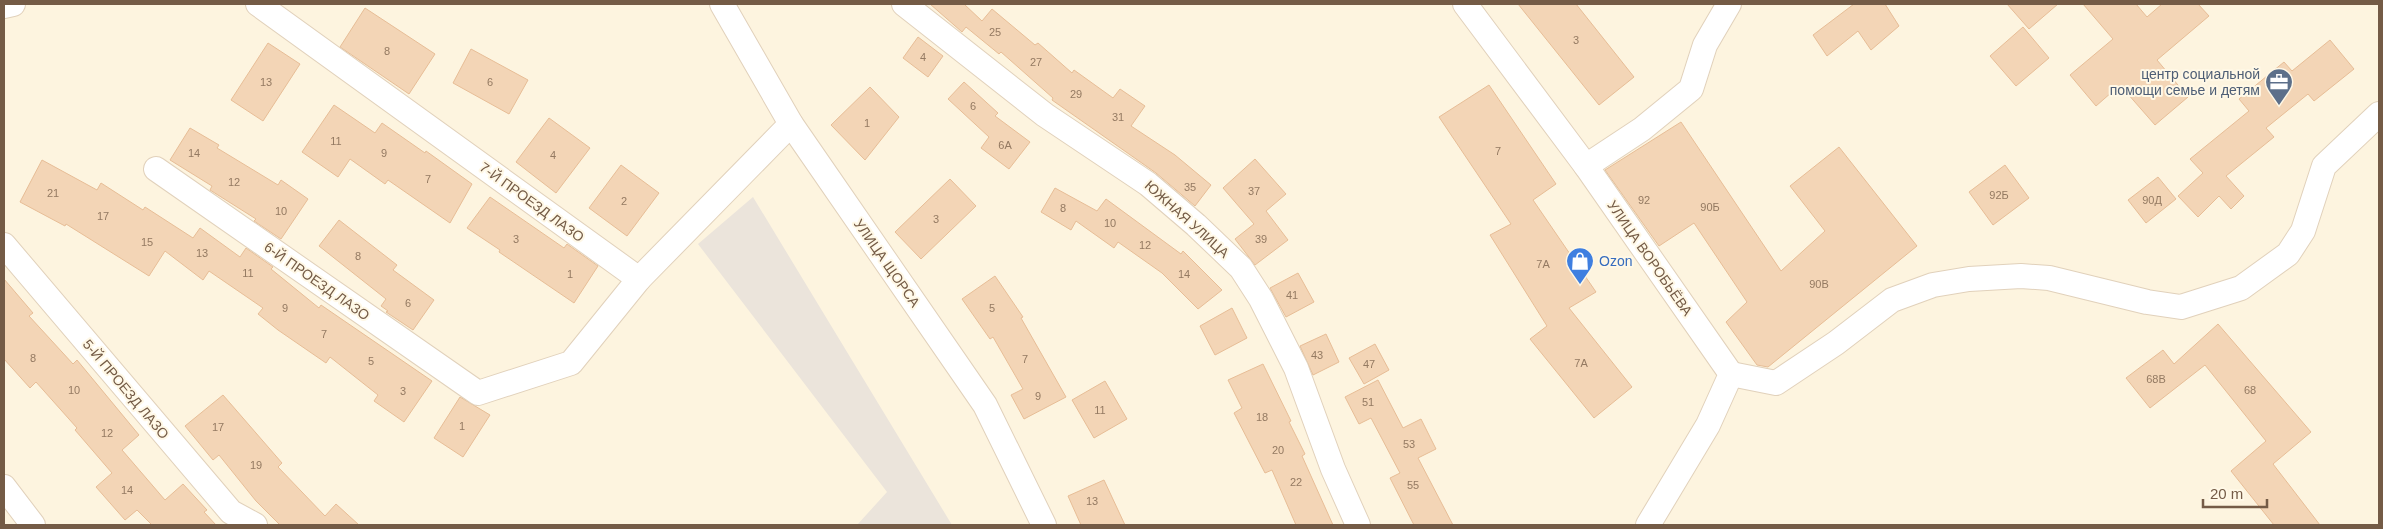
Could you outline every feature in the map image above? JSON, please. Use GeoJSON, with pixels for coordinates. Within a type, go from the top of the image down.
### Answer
{"type":"FeatureCollection","features":[{"type":"Feature","properties":{"kind":"street"},"geometry":{"type":"LineString","coordinates":[[4,6],[13,4]]}},
{"type":"Feature","properties":{"kind":"street","name":"7-Й ПРОЕЗД ЛАЗО"},"geometry":{"type":"LineString","coordinates":[[258,4],[639,279]]}},
{"type":"Feature","properties":{"kind":"street","name":"УЛИЦА ЩОРСА"},"geometry":{"type":"LineString","coordinates":[[722,4],[791,124],[985,405],[1044,525]]}},
{"type":"Feature","properties":{"kind":"street","name":"ЮЖНАЯ УЛИЦА"},"geometry":{"type":"LineString","coordinates":[[904,4],[976,63],[1045,115],[1148,184],[1241,268],[1262,299],[1296,368],[1358,525]]}},
{"type":"Feature","properties":{"kind":"street","name":"УЛИЦА ВОРОБЬЁВА"},"geometry":{"type":"LineString","coordinates":[[1466,4],[1586,166],[1731,374]]}},
{"type":"Feature","properties":{"kind":"street"},"geometry":{"type":"LineString","coordinates":[[1586,166],[1642,129],[1691,89],[1705,45],[1729,4]]}},
{"type":"Feature","properties":{"kind":"street"},"geometry":{"type":"LineString","coordinates":[[1648,525],[1708,425],[1731,374],[1776,383],[1836,343],[1892,300],[1933,285],[2021,276],[2049,278],[2147,302],[2181,307],[2241,288],[2288,254],[2303,231],[2324,166],[2379,114]]}},
{"type":"Feature","properties":{"kind":"street"},"geometry":{"type":"LineString","coordinates":[[639,279],[791,124]]}},
{"type":"Feature","properties":{"kind":"street","name":"6-Й ПРОЕЗД ЛАЗО"},"geometry":{"type":"LineString","coordinates":[[156,169],[478,393],[571,363],[639,279]]}},
{"type":"Feature","properties":{"kind":"street","name":"5-Й ПРОЕЗД ЛАЗО"},"geometry":{"type":"LineString","coordinates":[[4,245],[231,512],[255,525]]}},
{"type":"Feature","properties":{"kind":"street"},"geometry":{"type":"LineString","coordinates":[[4,488],[33,525]]}},
{"type":"Feature","properties":{"kind":"shaded area"},"geometry":{"type":"Polygon","coordinates":[[[753,197],[952,525],[857,525],[887,492],[698,244],[753,197]]]}},
{"type":"Feature","properties":{"kind":"building"},"geometry":{"type":"Polygon","coordinates":[[[930,4],[964,4],[982,21],[992,9],[1035,45],[1038,43],[1072,73],[1074,70],[1113,98],[1120,89],[1145,106],[1131,126],[1175,155],[1211,185],[1195,206],[1156,173],[1052,100],[1053,98],[1001,52],[999,54],[966,27],[962,32],[930,4]]]}},
{"type":"Feature","properties":{"kind":"building"},"geometry":{"type":"Polygon","coordinates":[[[1518,4],[1576,4],[1634,77],[1599,105],[1518,4]]]}},
{"type":"Feature","properties":{"kind":"building"},"geometry":{"type":"Polygon","coordinates":[[[1854,4],[1885,4],[1899,26],[1871,50],[1858,31],[1827,56],[1813,35],[1854,4]]]}},
{"type":"Feature","properties":{"kind":"building"},"geometry":{"type":"Polygon","coordinates":[[[2007,4],[2058,4],[2029,29],[2007,4]]]}},
{"type":"Feature","properties":{"kind":"building"},"geometry":{"type":"Polygon","coordinates":[[[2083,4],[2136,4],[2147,17],[2162,4],[2198,4],[2209,16],[2157,60],[2188,97],[2155,125],[2120,85],[2096,106],[2070,75],[2113,39],[2083,4]]]}},
{"type":"Feature","properties":{"kind":"building"},"geometry":{"type":"Polygon","coordinates":[[[365,8],[435,54],[409,94],[340,47],[365,8]]]}},
{"type":"Feature","properties":{"kind":"building"},"geometry":{"type":"Polygon","coordinates":[[[2023,27],[2049,58],[2016,86],[1990,56],[2023,27]]]}},
{"type":"Feature","properties":{"kind":"building"},"geometry":{"type":"Polygon","coordinates":[[[918,37],[943,56],[928,77],[903,58],[918,37]]]}},
{"type":"Feature","properties":{"kind":"building"},"geometry":{"type":"Polygon","coordinates":[[[2330,40],[2354,69],[2314,101],[2308,94],[2266,128],[2274,137],[2226,176],[2244,196],[2231,209],[2219,196],[2198,217],[2178,196],[2203,173],[2190,159],[2249,111],[2239,99],[2284,62],[2292,71],[2330,40]]]}},
{"type":"Feature","properties":{"kind":"building"},"geometry":{"type":"Polygon","coordinates":[[[268,43],[300,64],[263,121],[231,100],[268,43]]]}},
{"type":"Feature","properties":{"kind":"building"},"geometry":{"type":"Polygon","coordinates":[[[471,49],[528,80],[509,114],[453,83],[471,49]]]}},
{"type":"Feature","properties":{"kind":"building"},"geometry":{"type":"Polygon","coordinates":[[[964,82],[998,113],[995,116],[1030,142],[1009,169],[981,148],[989,137],[948,99],[964,82]]]}},
{"type":"Feature","properties":{"kind":"building"},"geometry":{"type":"Polygon","coordinates":[[[1489,85],[1556,184],[1533,200],[1596,292],[1569,308],[1632,387],[1594,418],[1530,339],[1547,326],[1490,235],[1511,224],[1439,117],[1489,85]]]}},
{"type":"Feature","properties":{"kind":"building"},"geometry":{"type":"Polygon","coordinates":[[[870,87],[899,117],[865,160],[831,125],[870,87]]]}},
{"type":"Feature","properties":{"kind":"building"},"geometry":{"type":"Polygon","coordinates":[[[334,105],[375,133],[382,123],[425,153],[426,151],[472,184],[450,223],[388,180],[385,184],[350,159],[338,177],[302,152],[334,105]]]}},
{"type":"Feature","properties":{"kind":"building"},"geometry":{"type":"Polygon","coordinates":[[[549,118],[590,148],[556,193],[516,162],[549,118]]]}},
{"type":"Feature","properties":{"kind":"building"},"geometry":{"type":"Polygon","coordinates":[[[1681,122],[1781,271],[1825,231],[1790,186],[1839,147],[1917,246],[1768,367],[1757,365],[1726,322],[1747,302],[1694,223],[1659,246],[1605,170],[1681,122]]]}},
{"type":"Feature","properties":{"kind":"building"},"geometry":{"type":"Polygon","coordinates":[[[190,128],[219,145],[217,148],[278,185],[281,180],[308,199],[281,239],[254,221],[256,219],[210,190],[212,186],[170,160],[190,128]]]}},
{"type":"Feature","properties":{"kind":"building"},"geometry":{"type":"Polygon","coordinates":[[[1255,159],[1286,194],[1266,211],[1288,240],[1255,265],[1235,239],[1254,224],[1223,188],[1255,159]]]}},
{"type":"Feature","properties":{"kind":"building"},"geometry":{"type":"Polygon","coordinates":[[[42,160],[97,190],[101,183],[143,210],[145,207],[193,238],[200,228],[240,257],[246,248],[273,267],[271,269],[319,308],[321,305],[432,381],[404,422],[374,401],[378,395],[330,357],[326,363],[278,330],[258,314],[263,308],[209,271],[203,280],[165,251],[149,276],[66,224],[65,226],[20,202],[42,160]]]}},
{"type":"Feature","properties":{"kind":"building"},"geometry":{"type":"Polygon","coordinates":[[[621,165],[659,193],[627,236],[589,208],[621,165]]]}},
{"type":"Feature","properties":{"kind":"building"},"geometry":{"type":"Polygon","coordinates":[[[2005,165],[2029,198],[1993,225],[1969,192],[2005,165]]]}},
{"type":"Feature","properties":{"kind":"building"},"geometry":{"type":"Polygon","coordinates":[[[2158,177],[2176,199],[2146,223],[2128,200],[2158,177]]]}},
{"type":"Feature","properties":{"kind":"building"},"geometry":{"type":"Polygon","coordinates":[[[950,179],[976,206],[921,259],[895,232],[950,179]]]}},
{"type":"Feature","properties":{"kind":"building"},"geometry":{"type":"Polygon","coordinates":[[[1055,188],[1097,211],[1106,199],[1181,254],[1183,251],[1222,290],[1198,309],[1162,273],[1118,242],[1114,248],[1076,221],[1071,230],[1041,212],[1055,188]]]}},
{"type":"Feature","properties":{"kind":"building"},"geometry":{"type":"Polygon","coordinates":[[[490,197],[564,248],[567,244],[598,266],[574,303],[467,228],[490,197]]]}},
{"type":"Feature","properties":{"kind":"building"},"geometry":{"type":"Polygon","coordinates":[[[339,220],[397,265],[393,270],[434,300],[413,330],[386,312],[388,311],[381,306],[386,299],[319,246],[339,220]]]}},
{"type":"Feature","properties":{"kind":"building"},"geometry":{"type":"Polygon","coordinates":[[[1298,273],[1314,302],[1286,317],[1270,288],[1298,273]]]}},
{"type":"Feature","properties":{"kind":"building"},"geometry":{"type":"Polygon","coordinates":[[[995,276],[1023,317],[1021,318],[1066,397],[1024,419],[1011,395],[1023,389],[993,337],[990,339],[962,299],[995,276]]]}},
{"type":"Feature","properties":{"kind":"building"},"geometry":{"type":"Polygon","coordinates":[[[4,279],[33,313],[29,316],[73,364],[77,360],[139,435],[122,450],[165,500],[183,484],[207,510],[204,512],[216,525],[152,525],[137,510],[125,520],[96,487],[112,473],[75,430],[77,428],[36,382],[30,388],[4,359],[4,279]]]}},
{"type":"Feature","properties":{"kind":"building"},"geometry":{"type":"Polygon","coordinates":[[[1232,308],[1247,338],[1215,355],[1200,326],[1232,308]]]}},
{"type":"Feature","properties":{"kind":"building"},"geometry":{"type":"Polygon","coordinates":[[[2218,324],[2311,432],[2273,464],[2320,525],[2274,525],[2231,471],[2266,441],[2205,365],[2150,408],[2126,378],[2163,350],[2174,364],[2218,324]]]}},
{"type":"Feature","properties":{"kind":"building"},"geometry":{"type":"Polygon","coordinates":[[[1326,334],[1339,362],[1313,375],[1300,346],[1326,334]]]}},
{"type":"Feature","properties":{"kind":"building"},"geometry":{"type":"Polygon","coordinates":[[[1375,344],[1389,370],[1364,384],[1349,358],[1375,344]]]}},
{"type":"Feature","properties":{"kind":"building"},"geometry":{"type":"Polygon","coordinates":[[[1263,364],[1291,421],[1289,422],[1305,454],[1302,456],[1333,525],[1296,525],[1272,470],[1265,473],[1234,413],[1242,408],[1228,380],[1263,364]]]}},
{"type":"Feature","properties":{"kind":"building"},"geometry":{"type":"Polygon","coordinates":[[[1378,380],[1403,428],[1421,419],[1436,449],[1418,458],[1453,525],[1414,525],[1390,478],[1400,473],[1371,418],[1359,424],[1345,397],[1378,380]]]}},
{"type":"Feature","properties":{"kind":"building"},"geometry":{"type":"Polygon","coordinates":[[[1105,381],[1127,419],[1094,438],[1072,400],[1105,381]]]}},
{"type":"Feature","properties":{"kind":"building"},"geometry":{"type":"Polygon","coordinates":[[[223,395],[282,463],[278,467],[325,516],[336,504],[359,525],[280,525],[256,501],[219,455],[213,460],[185,426],[223,395]]]}},
{"type":"Feature","properties":{"kind":"building"},"geometry":{"type":"Polygon","coordinates":[[[460,397],[490,415],[463,457],[434,438],[460,397]]]}},
{"type":"Feature","properties":{"kind":"building"},"geometry":{"type":"Polygon","coordinates":[[[1104,480],[1125,525],[1081,525],[1068,496],[1104,480]]]}},
{"type":"Feature","properties":{"kind":"place","name":"центр социальной помощи семье и детям"},"geometry":{"type":"Point","coordinates":[2279,106]}},
{"type":"Feature","properties":{"kind":"place","name":"Ozon"},"geometry":{"type":"Point","coordinates":[1580,285]}}]}
